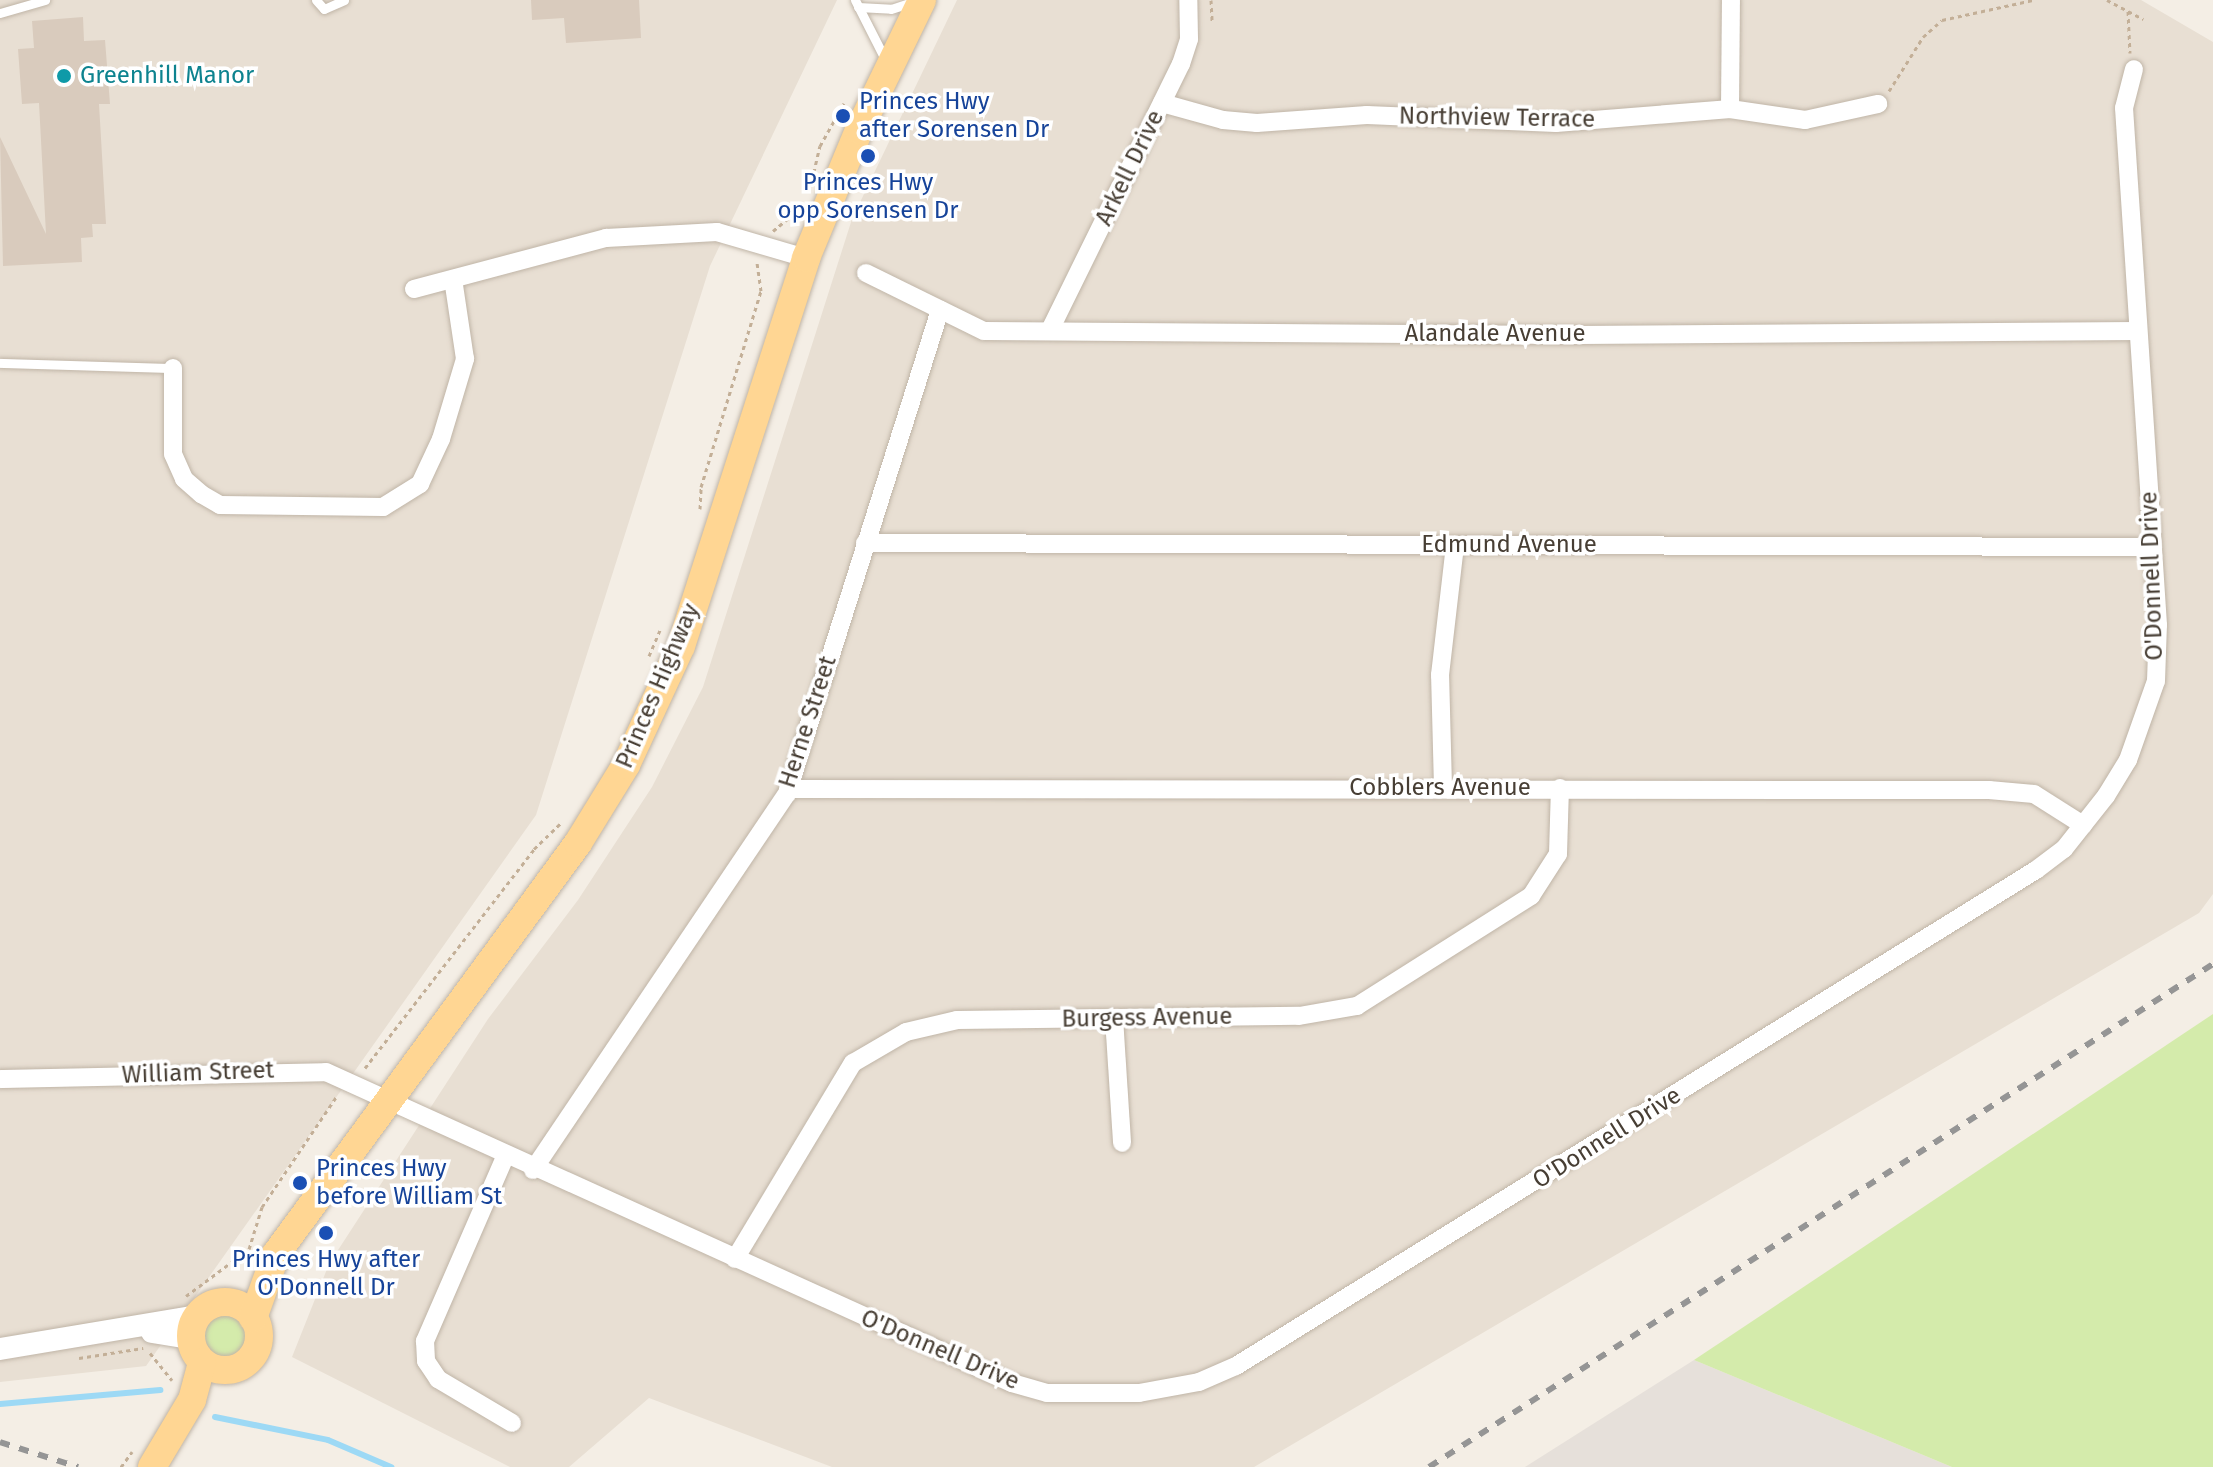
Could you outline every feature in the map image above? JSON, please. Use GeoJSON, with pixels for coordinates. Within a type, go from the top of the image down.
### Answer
{"type":"FeatureCollection","features":[{"type":"Feature","properties":{"kind":"main road","name":"Princes Highway"},"geometry":{"type":"LineString","coordinates":[[276,1254],[253,1318],[258,1334],[256,1350],[239,1367],[199,1337],[225,1303],[276,1254],[578,843],[626,765],[681,646],[806,258],[920,0]]}},
{"type":"Feature","properties":{"kind":"main road"},"geometry":{"type":"LineString","coordinates":[[225,1303],[241,1307],[253,1318]]}},
{"type":"Feature","properties":{"kind":"main road"},"geometry":{"type":"LineString","coordinates":[[152,1467],[199,1337]]}},
{"type":"Feature","properties":{"kind":"street","name":"Arkell Drive"},"geometry":{"type":"LineString","coordinates":[[1050,330],[1162,103],[1189,39],[1188,0]]}},
{"type":"Feature","properties":{"kind":"street"},"geometry":{"type":"LineString","coordinates":[[1730,109],[1731,0]]}},
{"type":"Feature","properties":{"kind":"street","name":"O'Donnell Drive"},"geometry":{"type":"LineString","coordinates":[[388,1102],[533,1170],[1012,1383],[1047,1393],[1139,1393],[1199,1382],[1276,1345],[2036,870],[2064,849],[2128,760],[2156,681],[2152,547],[2124,108],[2134,69]]}},
{"type":"Feature","properties":{"kind":"street","name":"Northview Terrace"},"geometry":{"type":"LineString","coordinates":[[1162,103],[1223,120],[1257,123],[1367,115],[1556,123],[1730,109],[1805,120],[1878,104]]}},
{"type":"Feature","properties":{"kind":"street"},"geometry":{"type":"LineString","coordinates":[[414,289],[606,238],[717,232],[806,258]]}},
{"type":"Feature","properties":{"kind":"street","name":"Alandale Avenue"},"geometry":{"type":"LineString","coordinates":[[866,273],[984,331],[1578,335],[2138,331]]}},
{"type":"Feature","properties":{"kind":"street"},"geometry":{"type":"LineString","coordinates":[[173,368],[173,454],[184,479],[201,494],[220,505],[383,507],[420,484],[441,439],[465,359],[453,279]]}},
{"type":"Feature","properties":{"kind":"street","name":"Herne Street"},"geometry":{"type":"LineString","coordinates":[[533,1170],[788,789],[940,310]]}},
{"type":"Feature","properties":{"kind":"street","name":"Edmund Avenue"},"geometry":{"type":"LineString","coordinates":[[865,543],[2152,547]]}},
{"type":"Feature","properties":{"kind":"street"},"geometry":{"type":"LineString","coordinates":[[1443,787],[1440,675],[1455,545]]}},
{"type":"Feature","properties":{"kind":"street","name":"Cobblers Avenue"},"geometry":{"type":"LineString","coordinates":[[788,789],[1443,787],[1989,790],[2034,794],[2083,825]]}},
{"type":"Feature","properties":{"kind":"street","name":"Burgess Avenue"},"geometry":{"type":"LineString","coordinates":[[735,1259],[853,1063],[906,1032],[957,1020],[1299,1016],[1357,1006],[1531,896],[1558,854],[1560,788]]}},
{"type":"Feature","properties":{"kind":"street"},"geometry":{"type":"LineString","coordinates":[[1114,1018],[1122,1143]]}},
{"type":"Feature","properties":{"kind":"street","name":"William Street"},"geometry":{"type":"LineString","coordinates":[[0,1079],[303,1071],[352,1082],[388,1102]]}},
{"type":"Feature","properties":{"kind":"street"},"geometry":{"type":"LineString","coordinates":[[505,1157],[425,1341],[426,1361],[438,1379],[512,1423]]}},
{"type":"Feature","properties":{"kind":"street"},"geometry":{"type":"LineString","coordinates":[[0,1349],[141,1331],[199,1337]]}},
{"type":"Feature","properties":{"kind":"lane"},"geometry":{"type":"LineString","coordinates":[[0,13],[45,0]]}},
{"type":"Feature","properties":{"kind":"lane"},"geometry":{"type":"LineString","coordinates":[[316,0],[324,9],[344,0]]}},
{"type":"Feature","properties":{"kind":"lane"},"geometry":{"type":"LineString","coordinates":[[856,4],[891,9],[920,0]]}},
{"type":"Feature","properties":{"kind":"lane"},"geometry":{"type":"LineString","coordinates":[[856,4],[890,67]]}},
{"type":"Feature","properties":{"kind":"lane"},"geometry":{"type":"LineString","coordinates":[[0,363],[173,368]]}},
{"type":"Feature","properties":{"kind":"path"},"geometry":{"type":"LineString","coordinates":[[1211,0],[1212,21]]}},
{"type":"Feature","properties":{"kind":"path"},"geometry":{"type":"LineString","coordinates":[[1878,104],[1902,76],[1923,37],[1942,20],[2033,0]]}},
{"type":"Feature","properties":{"kind":"path"},"geometry":{"type":"LineString","coordinates":[[2107,0],[2143,19]]}},
{"type":"Feature","properties":{"kind":"path"},"geometry":{"type":"LineString","coordinates":[[2128,11],[2131,26],[2125,37],[2134,69]]}},
{"type":"Feature","properties":{"kind":"path"},"geometry":{"type":"LineString","coordinates":[[811,184],[820,146],[849,96]]}},
{"type":"Feature","properties":{"kind":"path"},"geometry":{"type":"LineString","coordinates":[[699,515],[701,487],[761,291],[755,267],[774,228],[791,220],[808,197]]}},
{"type":"Feature","properties":{"kind":"path"},"geometry":{"type":"LineString","coordinates":[[648,659],[666,615]]}},
{"type":"Feature","properties":{"kind":"path"},"geometry":{"type":"LineString","coordinates":[[199,1337],[249,1249],[262,1207],[352,1082],[534,849],[569,815]]}},
{"type":"Feature","properties":{"kind":"path"},"geometry":{"type":"LineString","coordinates":[[141,1331],[152,1358],[171,1374],[182,1391]]}},
{"type":"Feature","properties":{"kind":"shaded area"},"geometry":{"type":"Polygon","coordinates":[[[0,0],[837,0],[710,266],[536,815],[146,1366],[0,1382],[0,0]]]}},
{"type":"Feature","properties":{"kind":"shaded area"},"geometry":{"type":"Polygon","coordinates":[[[957,0],[2141,0],[2213,42],[2213,894],[2199,913],[1254,1467],[832,1467],[649,1398],[569,1467],[510,1467],[292,1357],[329,1264],[488,1019],[578,900],[652,787],[703,687],[852,219],[957,0]]]}},
{"type":"Feature","properties":{"kind":"shaded area"},"geometry":{"type":"Polygon","coordinates":[[[1694,1360],[1952,1467],[1525,1467],[1694,1360]]]}},
{"type":"Feature","properties":{"kind":"green space"},"geometry":{"type":"Polygon","coordinates":[[[2213,1014],[2213,1467],[1952,1467],[1694,1360],[2213,1014]]]}},
{"type":"Feature","properties":{"kind":"green space"},"geometry":{"type":"Polygon","coordinates":[[[226,1315],[241,1321],[247,1336],[241,1351],[226,1357],[211,1351],[205,1336],[211,1321],[226,1315]]]}},
{"type":"Feature","properties":{"kind":"building"},"geometry":{"type":"Polygon","coordinates":[[[531,0],[639,0],[641,38],[566,43],[564,18],[532,20],[531,0]]]}},
{"type":"Feature","properties":{"kind":"building"},"geometry":{"type":"Polygon","coordinates":[[[83,17],[84,41],[105,40],[110,104],[99,104],[106,224],[92,224],[93,237],[81,238],[82,262],[3,266],[0,137],[46,234],[39,103],[22,104],[18,49],[34,48],[32,21],[83,17]]]}},
{"type":"Feature","properties":{"kind":"waterway"},"geometry":{"type":"LineString","coordinates":[[0,1404],[160,1390]]}},
{"type":"Feature","properties":{"kind":"waterway"},"geometry":{"type":"LineString","coordinates":[[215,1417],[328,1440],[391,1467]]}},
{"type":"Feature","properties":{"kind":"railway"},"geometry":{"type":"LineString","coordinates":[[1429,1467],[2213,964]]}},
{"type":"Feature","properties":{"kind":"railway"},"geometry":{"type":"LineString","coordinates":[[0,1442],[78,1467]]}},
{"type":"Feature","properties":{"kind":"place","name":"Greenhill Manor"},"geometry":{"type":"Point","coordinates":[64,76]}},
{"type":"Feature","properties":{"kind":"place","name":"Princes Hwy after Sorensen Dr"},"geometry":{"type":"Point","coordinates":[843,116]}},
{"type":"Feature","properties":{"kind":"place","name":"Princes Hwy opp Sorensen Dr"},"geometry":{"type":"Point","coordinates":[868,156]}},
{"type":"Feature","properties":{"kind":"place","name":"Princes Hwy before William St"},"geometry":{"type":"Point","coordinates":[300,1183]}},
{"type":"Feature","properties":{"kind":"place","name":"Princes Hwy after O'Donnell Dr"},"geometry":{"type":"Point","coordinates":[326,1233]}}]}
